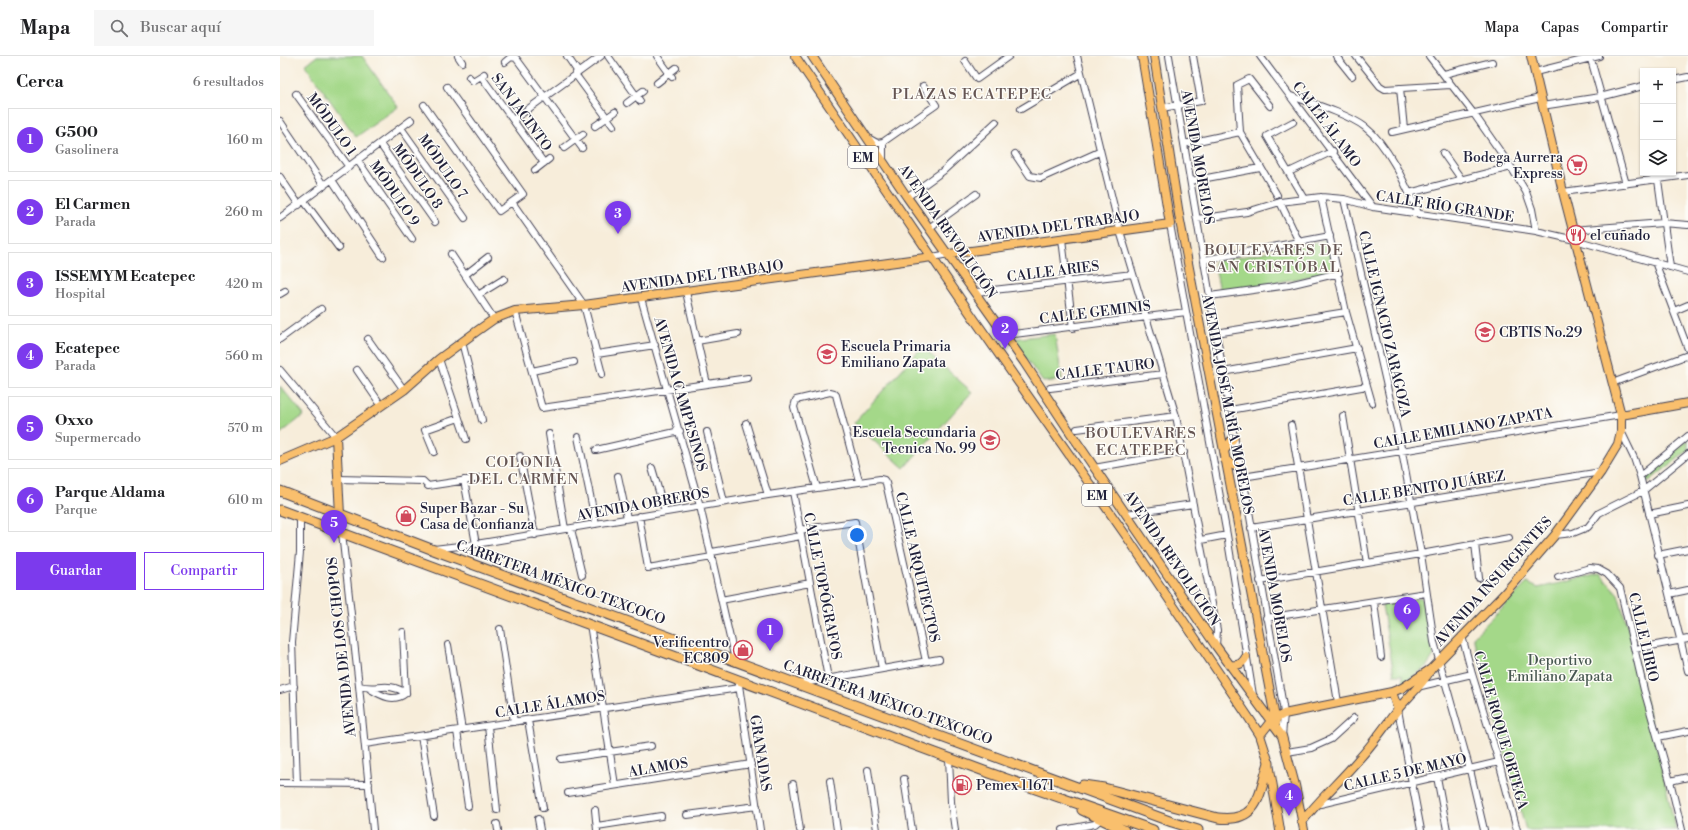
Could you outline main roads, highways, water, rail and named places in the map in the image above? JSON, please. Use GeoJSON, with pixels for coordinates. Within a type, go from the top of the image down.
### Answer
{"type":"FeatureCollection","features":[{"type":"Feature","properties":{"kind":"highway","name":"CARRETERA MÉXICO-TEXCOCO"},"geometry":{"type":"LineString","coordinates":[[280,491],[431,549],[1058,780]]}},
{"type":"Feature","properties":{"kind":"highway","name":"CARRETERA MÉXICO-TEXCOCO"},"geometry":{"type":"LineString","coordinates":[[280,510],[341,531],[590,624],[738,684],[1056,797]]}},
{"type":"Feature","properties":{"kind":"highway"},"geometry":{"type":"LineString","coordinates":[[1058,780],[1104,788],[1218,818],[1232,819],[1243,815],[1255,805],[1260,796],[1269,763]]}},
{"type":"Feature","properties":{"kind":"highway"},"geometry":{"type":"LineString","coordinates":[[1058,780],[1172,822],[1198,830]]}},
{"type":"Feature","properties":{"kind":"highway"},"geometry":{"type":"LineString","coordinates":[[1056,797],[1124,830]]}},
{"type":"Feature","properties":{"kind":"highway"},"geometry":{"type":"LineString","coordinates":[[1056,797],[1103,811],[1153,830]]}},
{"type":"Feature","properties":{"kind":"main road","name":"AVENIDA REVOLUCIÓN"},"geometry":{"type":"LineString","coordinates":[[795,56],[1129,540],[1260,735],[1269,763],[1280,830]]}},
{"type":"Feature","properties":{"kind":"main road","name":"AVENIDA REVOLUCIÓN"},"geometry":{"type":"LineString","coordinates":[[812,56],[907,198],[976,292],[1216,646],[1253,697],[1273,720]]}},
{"type":"Feature","properties":{"kind":"main road","name":"AVENIDA JOSÉ MARÍA MORELOS"},"geometry":{"type":"LineString","coordinates":[[1142,56],[1170,224]]}},
{"type":"Feature","properties":{"kind":"main road","name":"AVENIDA JOSÉ MARÍA MORELOS"},"geometry":{"type":"LineString","coordinates":[[1154,56],[1180,221],[1273,720],[1280,733],[1287,752],[1303,826]]}},
{"type":"Feature","properties":{"kind":"main road","name":"AVENIDA INSURGENTES"},"geometry":{"type":"LineString","coordinates":[[1260,735],[1273,720],[1284,714],[1392,692],[1402,688],[1431,668],[1503,595],[1555,535],[1601,472],[1618,444],[1621,431],[1621,415],[1562,192],[1531,56]]}},
{"type":"Feature","properties":{"kind":"main road"},"geometry":{"type":"LineString","coordinates":[[1164,186],[1180,221]]}},
{"type":"Feature","properties":{"kind":"main road","name":"AVENIDA DEL TRABAJO"},"geometry":{"type":"LineString","coordinates":[[949,254],[1170,224]]}},
{"type":"Feature","properties":{"kind":"main road","name":"AVENIDA DEL TRABAJO"},"geometry":{"type":"LineString","coordinates":[[280,461],[336,436],[404,390],[438,359],[462,342],[494,320],[515,311],[584,306],[932,256]]}},
{"type":"Feature","properties":{"kind":"main road","name":"CALLE EMILIANO ZAPATA"},"geometry":{"type":"LineString","coordinates":[[1621,415],[1688,403]]}},
{"type":"Feature","properties":{"kind":"main road","name":"AVENIDA DE LOS CHOPOS"},"geometry":{"type":"LineString","coordinates":[[336,436],[340,515]]}},
{"type":"Feature","properties":{"kind":"main road"},"geometry":{"type":"LineString","coordinates":[[1224,451],[1234,437]]}},
{"type":"Feature","properties":{"kind":"main road"},"geometry":{"type":"LineString","coordinates":[[1225,460],[1242,474]]}},
{"type":"Feature","properties":{"kind":"main road"},"geometry":{"type":"LineString","coordinates":[[1230,665],[1237,666],[1243,663],[1246,657]]}},
{"type":"Feature","properties":{"kind":"main road","name":"AVENIDA INSURGENTES"},"geometry":{"type":"LineString","coordinates":[[1303,826],[1315,805],[1358,761],[1398,710],[1427,677],[1431,668]]}},
{"type":"Feature","properties":{"kind":"main road"},"geometry":{"type":"LineString","coordinates":[[1392,692],[1398,710]]}},
{"type":"Feature","properties":{"kind":"place","name":"Bodega Aurrera Express"},"geometry":{"type":"Point","coordinates":[1577,165]}},
{"type":"Feature","properties":{"kind":"place","name":"ISSEMYM Ecatepec"},"geometry":{"type":"Point","coordinates":[618,234]}},
{"type":"Feature","properties":{"kind":"place","name":"el cuñado"},"geometry":{"type":"Point","coordinates":[1576,235]}},
{"type":"Feature","properties":{"kind":"place","name":"CBTIS No.29"},"geometry":{"type":"Point","coordinates":[1485,332]}},
{"type":"Feature","properties":{"kind":"place","name":"El Carmen"},"geometry":{"type":"Point","coordinates":[1005,349]}},
{"type":"Feature","properties":{"kind":"place","name":"Escuela Primaria Emiliano Zapata"},"geometry":{"type":"Point","coordinates":[827,354]}},
{"type":"Feature","properties":{"kind":"place","name":"Escuela Secundaria Tecnica No. 99"},"geometry":{"type":"Point","coordinates":[990,440]}},
{"type":"Feature","properties":{"kind":"place","name":"Super Bazar - Su Casa de Confianza"},"geometry":{"type":"Point","coordinates":[406,516]}},
{"type":"Feature","properties":{"kind":"place","name":"Oxxo"},"geometry":{"type":"Point","coordinates":[334,543]}},
{"type":"Feature","properties":{"kind":"place","name":"Parque Aldama"},"geometry":{"type":"Point","coordinates":[1407,630]}},
{"type":"Feature","properties":{"kind":"place","name":"Verificentro EC809"},"geometry":{"type":"Point","coordinates":[743,650]}},
{"type":"Feature","properties":{"kind":"place","name":"G500"},"geometry":{"type":"Point","coordinates":[770,651]}},
{"type":"Feature","properties":{"kind":"place","name":"Pemex 11671"},"geometry":{"type":"Point","coordinates":[962,785]}},
{"type":"Feature","properties":{"kind":"place","name":"Ecatepec"},"geometry":{"type":"Point","coordinates":[1289,816]}},
{"type":"Feature","properties":{"kind":"district","name":"PLAZAS ECATEPEC"},"geometry":{"type":"Point","coordinates":[972,94]}},
{"type":"Feature","properties":{"kind":"district","name":"BOULEVARES DE SAN CRISTÓBAL"},"geometry":{"type":"Point","coordinates":[1274,258]}},
{"type":"Feature","properties":{"kind":"district","name":"BOULEVARES ECATEPEC"},"geometry":{"type":"Point","coordinates":[1141,442]}},
{"type":"Feature","properties":{"kind":"district","name":"COLONIA DEL CARMEN"},"geometry":{"type":"Point","coordinates":[524,470]}},
{"type":"Feature","properties":{"kind":"park label","name":"Deportivo Emiliano Zapata"},"geometry":{"type":"Point","coordinates":[1560,668]}}]}
